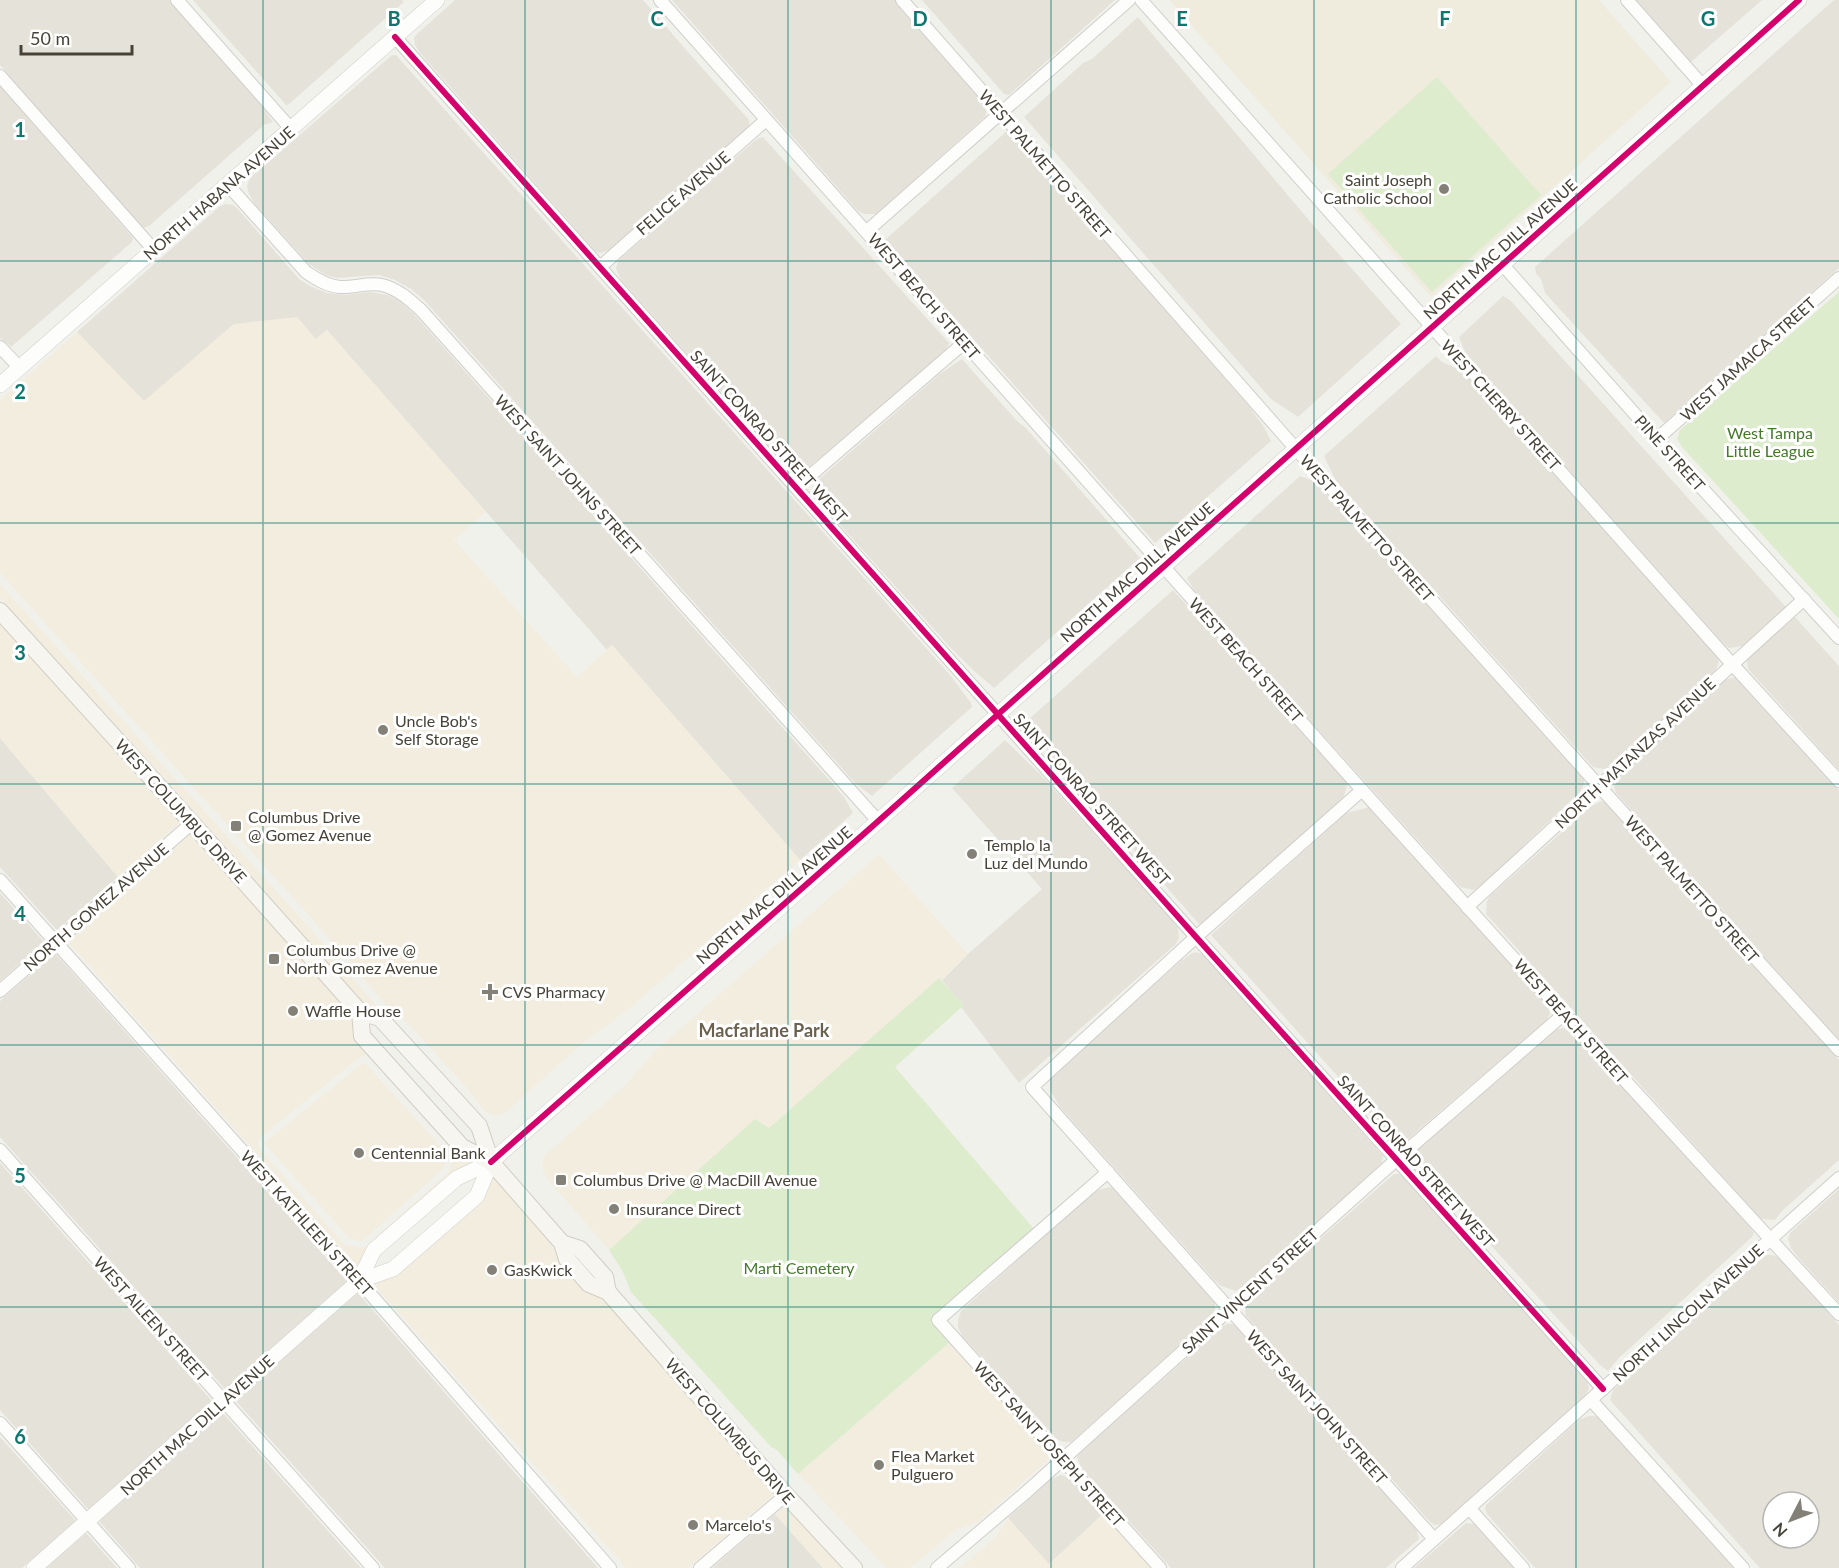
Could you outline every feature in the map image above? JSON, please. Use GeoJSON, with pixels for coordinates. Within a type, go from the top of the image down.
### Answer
{"type":"FeatureCollection","features":[{"type":"Feature","properties":{"kind":"main road","name":"WEST COLUMBUS DRIVE"},"geometry":{"type":"LineString","coordinates":[[0,611],[360,1012],[380,1018],[479,1126],[491,1162]]}},
{"type":"Feature","properties":{"kind":"main road","name":"WEST COLUMBUS DRIVE"},"geometry":{"type":"LineString","coordinates":[[360,1012],[362,1036],[462,1147],[491,1162],[562,1243],[567,1259],[589,1284],[608,1292],[786,1495],[854,1568]]}},
{"type":"Feature","properties":{"kind":"street"},"geometry":{"type":"LineString","coordinates":[[177,0],[292,130]]}},
{"type":"Feature","properties":{"kind":"street","name":"WEST BEACH STREET"},"geometry":{"type":"LineString","coordinates":[[660,0],[1362,790],[1839,1314]]}},
{"type":"Feature","properties":{"kind":"street","name":"WEST PALMETTO STREET"},"geometry":{"type":"LineString","coordinates":[[902,0],[1296,449],[1839,1050]]}},
{"type":"Feature","properties":{"kind":"street"},"geometry":{"type":"LineString","coordinates":[[867,231],[1129,0]]}},
{"type":"Feature","properties":{"kind":"street","name":"WEST CHERRY STREET"},"geometry":{"type":"LineString","coordinates":[[1141,0],[1839,782]]}},
{"type":"Feature","properties":{"kind":"street"},"geometry":{"type":"LineString","coordinates":[[1627,0],[1703,86]]}},
{"type":"Feature","properties":{"kind":"street","name":"NORTH MAC DILL AVENUE"},"geometry":{"type":"LineString","coordinates":[[359,1281],[374,1250],[457,1178],[491,1162],[1163,568],[1799,0]]}},
{"type":"Feature","properties":{"kind":"street","name":"NORTH HABANA AVENUE"},"geometry":{"type":"LineString","coordinates":[[0,386],[292,130],[395,37],[427,3]]}},
{"type":"Feature","properties":{"kind":"street","name":"SAINT CONRAD STREET WEST"},"geometry":{"type":"LineString","coordinates":[[395,37],[1196,937],[1603,1389]]}},
{"type":"Feature","properties":{"kind":"street"},"geometry":{"type":"LineString","coordinates":[[0,76],[154,250]]}},
{"type":"Feature","properties":{"kind":"street","name":"FELICE AVENUE"},"geometry":{"type":"LineString","coordinates":[[600,267],[766,120]]}},
{"type":"Feature","properties":{"kind":"street","name":"WEST SAINT JOHNS STREET"},"geometry":{"type":"LineString","coordinates":[[228,185],[314,278],[326,284],[341,287],[364,284],[381,285],[402,293],[421,310],[878,821]]}},
{"type":"Feature","properties":{"kind":"street","name":"PINE STREET"},"geometry":{"type":"LineString","coordinates":[[1503,265],[1657,439],[1839,638]]}},
{"type":"Feature","properties":{"kind":"street","name":"WEST JAMAICA STREET"},"geometry":{"type":"LineString","coordinates":[[1657,439],[1839,278]]}},
{"type":"Feature","properties":{"kind":"street"},"geometry":{"type":"LineString","coordinates":[[797,487],[965,342]]}},
{"type":"Feature","properties":{"kind":"street"},"geometry":{"type":"LineString","coordinates":[[0,347],[20,369]]}},
{"type":"Feature","properties":{"kind":"street","name":"NORTH MATANZAS AVENUE"},"geometry":{"type":"LineString","coordinates":[[1467,907],[1803,599]]}},
{"type":"Feature","properties":{"kind":"street"},"geometry":{"type":"LineString","coordinates":[[1196,937],[1362,790]]}},
{"type":"Feature","properties":{"kind":"street","name":"NORTH GOMEZ AVENUE"},"geometry":{"type":"LineString","coordinates":[[0,991],[192,823]]}},
{"type":"Feature","properties":{"kind":"street","name":"WEST KATHLEEN STREET"},"geometry":{"type":"LineString","coordinates":[[0,880],[359,1281],[610,1568]]}},
{"type":"Feature","properties":{"kind":"street","name":"WEST SAINT JOHN STREET"},"geometry":{"type":"LineString","coordinates":[[1196,937],[1032,1087],[1434,1539]]}},
{"type":"Feature","properties":{"kind":"street","name":"SAINT VINCENT STREET"},"geometry":{"type":"LineString","coordinates":[[936,1568],[1063,1459],[1229,1308],[1564,1014]]}},
{"type":"Feature","properties":{"kind":"street","name":"WEST AILEEN STREET"},"geometry":{"type":"LineString","coordinates":[[0,1150],[373,1568]]}},
{"type":"Feature","properties":{"kind":"street","name":"NORTH MAC DILL AVENUE"},"geometry":{"type":"LineString","coordinates":[[34,1568],[359,1281],[393,1269],[459,1212],[477,1196],[491,1162]]}},
{"type":"Feature","properties":{"kind":"street","name":"WEST SAINT JOSEPH STREET"},"geometry":{"type":"LineString","coordinates":[[1108,1172],[938,1320],[1160,1568]]}},
{"type":"Feature","properties":{"kind":"street","name":"NORTH LINCOLN AVENUE"},"geometry":{"type":"LineString","coordinates":[[1402,1568],[1839,1178]]}},
{"type":"Feature","properties":{"kind":"street"},"geometry":{"type":"LineString","coordinates":[[1591,1400],[1743,1568]]}},
{"type":"Feature","properties":{"kind":"street"},"geometry":{"type":"LineString","coordinates":[[0,1424],[129,1568]]}},
{"type":"Feature","properties":{"kind":"street"},"geometry":{"type":"LineString","coordinates":[[700,1568],[786,1495]]}},
{"type":"Feature","properties":{"kind":"street"},"geometry":{"type":"LineString","coordinates":[[1469,1508],[1523,1568]]}},
{"type":"Feature","properties":{"kind":"shaded area"},"geometry":{"type":"Polygon","coordinates":[[[0,0],[169,0],[261,105],[273,122],[264,125],[144,228],[122,206],[0,65],[0,0]]]}},
{"type":"Feature","properties":{"kind":"shaded area"},"geometry":{"type":"Polygon","coordinates":[[[193,0],[402,0],[404,2],[287,106],[193,0]]]}},
{"type":"Feature","properties":{"kind":"shaded area"},"geometry":{"type":"Polygon","coordinates":[[[455,0],[643,0],[749,120],[749,127],[610,250],[600,253],[595,251],[415,45],[414,38],[417,34],[455,0]]]}},
{"type":"Feature","properties":{"kind":"shaded area"},"geometry":{"type":"Polygon","coordinates":[[[672,0],[895,0],[983,100],[986,105],[986,116],[876,214],[864,214],[858,211],[672,0]]]}},
{"type":"Feature","properties":{"kind":"shaded area"},"geometry":{"type":"Polygon","coordinates":[[[922,0],[1115,0],[1009,95],[1004,94],[922,0]]]}},
{"type":"Feature","properties":{"kind":"shaded area","name":"Saint Joseph Catholic School"},"geometry":{"type":"Polygon","coordinates":[[[1169,0],[1599,0],[1671,82],[1431,297],[1169,0]]]}},
{"type":"Feature","properties":{"kind":"shaded area"},"geometry":{"type":"Polygon","coordinates":[[[1636,0],[1762,0],[1691,62],[1636,0]]]}},
{"type":"Feature","properties":{"kind":"shaded area"},"geometry":{"type":"Polygon","coordinates":[[[1834,0],[1839,0],[1839,268],[1664,423],[1545,293],[1535,267],[1834,0]]]}},
{"type":"Feature","properties":{"kind":"shaded area"},"geometry":{"type":"Polygon","coordinates":[[[1138,17],[1313,225],[1401,324],[1298,417],[1271,399],[1024,117],[1138,17]]]}},
{"type":"Feature","properties":{"kind":"shaded area"},"geometry":{"type":"Polygon","coordinates":[[[392,55],[396,55],[833,543],[951,676],[971,703],[972,707],[872,796],[855,783],[424,300],[395,280],[379,275],[337,278],[326,275],[309,264],[254,203],[247,186],[250,178],[392,55]]]}},
{"type":"Feature","properties":{"kind":"shaded area"},"geometry":{"type":"Polygon","coordinates":[[[0,86],[133,238],[132,242],[11,347],[0,338],[0,86]]]}},
{"type":"Feature","properties":{"kind":"shaded area"},"geometry":{"type":"Polygon","coordinates":[[[1008,130],[1248,405],[1271,441],[1155,543],[886,241],[1008,130]]]}},
{"type":"Feature","properties":{"kind":"shaded area"},"geometry":{"type":"Polygon","coordinates":[[[763,137],[949,343],[946,351],[803,472],[796,473],[789,468],[621,280],[616,268],[618,261],[752,143],[763,137]]]}},
{"type":"Feature","properties":{"kind":"shaded area"},"geometry":{"type":"Polygon","coordinates":[[[225,204],[237,208],[299,279],[312,287],[327,293],[346,295],[370,292],[387,295],[399,300],[413,313],[832,783],[844,797],[853,813],[800,860],[612,645],[607,650],[327,330],[316,339],[234,324],[144,402],[77,332],[225,204]]]}},
{"type":"Feature","properties":{"kind":"shaded area"},"geometry":{"type":"Polygon","coordinates":[[[1503,296],[1510,300],[1786,607],[1743,646],[1729,648],[1723,643],[1466,355],[1459,337],[1503,296]]]}},
{"type":"Feature","properties":{"kind":"shaded area"},"geometry":{"type":"Polygon","coordinates":[[[297,317],[316,339],[327,330],[486,512],[454,540],[577,677],[612,645],[800,860],[629,1009],[583,1043],[506,1112],[496,1116],[486,1112],[410,1026],[385,1004],[313,920],[0,573],[0,400],[77,332],[144,401],[234,324],[297,317]]]}},
{"type":"Feature","properties":{"kind":"shaded area"},"geometry":{"type":"Polygon","coordinates":[[[1436,356],[1442,362],[1461,370],[1718,655],[1716,670],[1610,768],[1593,767],[1336,481],[1324,456],[1436,356]]]}},
{"type":"Feature","properties":{"kind":"shaded area"},"geometry":{"type":"Polygon","coordinates":[[[962,359],[1140,558],[994,688],[950,647],[815,497],[818,480],[941,373],[962,359]]]}},
{"type":"Feature","properties":{"kind":"shaded area"},"geometry":{"type":"Polygon","coordinates":[[[1300,476],[1314,481],[1326,493],[1584,776],[1584,784],[1580,792],[1479,888],[1473,890],[1460,887],[1210,610],[1187,578],[1300,476]]]}},
{"type":"Feature","properties":{"kind":"shaded area"},"geometry":{"type":"Polygon","coordinates":[[[0,584],[307,925],[379,1009],[367,1006],[367,1002],[363,1003],[194,811],[0,598],[0,584]]]}},
{"type":"Feature","properties":{"kind":"shaded area"},"geometry":{"type":"Polygon","coordinates":[[[1173,590],[1346,781],[1347,786],[1343,799],[1203,923],[1199,924],[1053,758],[1027,721],[1173,590]]]}},
{"type":"Feature","properties":{"kind":"shaded area"},"geometry":{"type":"Polygon","coordinates":[[[1795,617],[1839,666],[1839,770],[1748,669],[1747,659],[1795,617]]]}},
{"type":"Feature","properties":{"kind":"shaded area"},"geometry":{"type":"Polygon","coordinates":[[[0,624],[180,823],[118,877],[0,738],[0,624]]]}},
{"type":"Feature","properties":{"kind":"shaded area"},"geometry":{"type":"Polygon","coordinates":[[[1735,677],[1839,790],[1839,1040],[1616,793],[1614,786],[1618,777],[1725,680],[1735,677]]]}},
{"type":"Feature","properties":{"kind":"shaded area"},"geometry":{"type":"Polygon","coordinates":[[[0,738],[118,877],[57,930],[0,867],[0,738]]]}},
{"type":"Feature","properties":{"kind":"shaded area"},"geometry":{"type":"Polygon","coordinates":[[[1005,740],[1042,776],[1167,914],[1178,928],[1179,938],[1176,944],[1019,1083],[961,1007],[963,1005],[942,980],[1042,889],[952,788],[1005,740]]]}},
{"type":"Feature","properties":{"kind":"shaded area"},"geometry":{"type":"Polygon","coordinates":[[[1602,801],[1608,803],[1839,1060],[1839,1160],[1775,1220],[1761,1219],[1486,914],[1487,901],[1490,896],[1591,806],[1602,801]]]}},
{"type":"Feature","properties":{"kind":"shaded area"},"geometry":{"type":"Polygon","coordinates":[[[1370,807],[1548,1004],[1550,1013],[1547,1020],[1400,1146],[1211,935],[1346,813],[1370,807]]]}},
{"type":"Feature","properties":{"kind":"shaded area"},"geometry":{"type":"Polygon","coordinates":[[[190,834],[350,1014],[356,1041],[370,1057],[366,1055],[360,1057],[260,1138],[259,1148],[344,1244],[360,1248],[366,1246],[448,1173],[453,1158],[450,1147],[457,1154],[473,1162],[452,1172],[370,1244],[358,1267],[68,942],[190,834]]]}},
{"type":"Feature","properties":{"kind":"shaded area"},"geometry":{"type":"Polygon","coordinates":[[[879,854],[968,954],[942,980],[939,978],[769,1128],[755,1120],[609,1250],[548,1180],[543,1171],[542,1162],[545,1155],[624,1086],[656,1050],[879,854]]]}},
{"type":"Feature","properties":{"kind":"shaded area"},"geometry":{"type":"Polygon","coordinates":[[[0,893],[44,942],[0,981],[0,893]]]}},
{"type":"Feature","properties":{"kind":"shaded area"},"geometry":{"type":"Polygon","coordinates":[[[1196,952],[1204,955],[1383,1156],[1381,1166],[1242,1290],[1236,1291],[1221,1286],[1215,1281],[1060,1107],[1050,1090],[1050,1078],[1054,1073],[1182,960],[1196,952]]]}},
{"type":"Feature","properties":{"kind":"shaded area"},"geometry":{"type":"Polygon","coordinates":[[[55,953],[347,1281],[225,1389],[0,1137],[0,1001],[55,953]]]}},
{"type":"Feature","properties":{"kind":"shaded area"},"geometry":{"type":"Polygon","coordinates":[[[1564,1028],[1571,1030],[1754,1233],[1619,1358],[1608,1371],[1600,1365],[1414,1161],[1414,1155],[1418,1149],[1551,1033],[1564,1028]]]}},
{"type":"Feature","properties":{"kind":"shaded area","name":"Centennial Bank"},"geometry":{"type":"Polygon","coordinates":[[[364,1062],[443,1149],[446,1158],[444,1168],[362,1241],[350,1239],[264,1143],[364,1062]]]}},
{"type":"Feature","properties":{"kind":"shaded area"},"geometry":{"type":"Polygon","coordinates":[[[0,1163],[212,1401],[89,1510],[0,1410],[0,1163]]]}},
{"type":"Feature","properties":{"kind":"shaded area"},"geometry":{"type":"Polygon","coordinates":[[[1394,1174],[1403,1176],[1579,1371],[1588,1383],[1589,1389],[1582,1400],[1442,1524],[1435,1525],[1246,1316],[1245,1311],[1248,1302],[1394,1174]]]}},
{"type":"Feature","properties":{"kind":"shaded area"},"geometry":{"type":"Polygon","coordinates":[[[493,1177],[553,1245],[552,1248],[556,1249],[560,1264],[582,1290],[601,1299],[602,1302],[605,1301],[774,1495],[688,1568],[626,1568],[373,1284],[398,1275],[482,1201],[493,1177]]]}},
{"type":"Feature","properties":{"kind":"shaded area"},"geometry":{"type":"Polygon","coordinates":[[[1111,1187],[1212,1296],[1215,1309],[1212,1316],[1071,1442],[1064,1442],[1058,1440],[963,1337],[958,1328],[958,1320],[961,1311],[1095,1191],[1111,1187]]]}},
{"type":"Feature","properties":{"kind":"shaded area"},"geometry":{"type":"Polygon","coordinates":[[[1839,1189],[1839,1303],[1797,1256],[1788,1239],[1790,1233],[1839,1189]]]}},
{"type":"Feature","properties":{"kind":"shaded area"},"geometry":{"type":"Polygon","coordinates":[[[1765,1255],[1779,1258],[1839,1325],[1839,1568],[1760,1568],[1610,1400],[1613,1390],[1765,1255]]]}},
{"type":"Feature","properties":{"kind":"shaded area"},"geometry":{"type":"Polygon","coordinates":[[[358,1293],[598,1568],[385,1568],[235,1400],[358,1293]]]}},
{"type":"Feature","properties":{"kind":"shaded area"},"geometry":{"type":"Polygon","coordinates":[[[1228,1324],[1233,1324],[1238,1328],[1416,1527],[1419,1539],[1386,1568],[1171,1568],[1081,1468],[1077,1457],[1081,1452],[1228,1324]]]}},
{"type":"Feature","properties":{"kind":"shaded area"},"geometry":{"type":"Polygon","coordinates":[[[950,1342],[1050,1453],[1047,1461],[977,1523],[956,1530],[910,1568],[886,1568],[798,1474],[950,1342]]]}},
{"type":"Feature","properties":{"kind":"shaded area"},"geometry":{"type":"Polygon","coordinates":[[[222,1412],[361,1568],[140,1568],[99,1521],[222,1412]]]}},
{"type":"Feature","properties":{"kind":"shaded area"},"geometry":{"type":"Polygon","coordinates":[[[1589,1416],[1602,1419],[1735,1568],[1535,1568],[1487,1514],[1486,1505],[1580,1419],[1589,1416]]]}},
{"type":"Feature","properties":{"kind":"shaded area"},"geometry":{"type":"Polygon","coordinates":[[[0,1437],[76,1521],[22,1568],[0,1568],[0,1437]]]}},
{"type":"Feature","properties":{"kind":"shaded area"},"geometry":{"type":"Polygon","coordinates":[[[1061,1475],[1073,1479],[1104,1513],[1049,1565],[1008,1518],[1051,1479],[1061,1475]]]}},
{"type":"Feature","properties":{"kind":"shaded area"},"geometry":{"type":"Polygon","coordinates":[[[785,1506],[842,1568],[823,1568],[775,1514],[785,1506]]]}},
{"type":"Feature","properties":{"kind":"shaded area"},"geometry":{"type":"Polygon","coordinates":[[[1104,1513],[1153,1568],[960,1568],[997,1536],[1008,1518],[1049,1564],[1104,1513]]]}},
{"type":"Feature","properties":{"kind":"shaded area"},"geometry":{"type":"Polygon","coordinates":[[[775,1514],[823,1568],[712,1568],[775,1514]]]}},
{"type":"Feature","properties":{"kind":"shaded area"},"geometry":{"type":"Polygon","coordinates":[[[1466,1523],[1480,1527],[1517,1568],[1414,1568],[1466,1523]]]}},
{"type":"Feature","properties":{"kind":"shaded area"},"geometry":{"type":"Polygon","coordinates":[[[86,1533],[117,1568],[45,1568],[86,1533]]]}},
{"type":"Feature","properties":{"kind":"green space"},"geometry":{"type":"Polygon","coordinates":[[[1437,77],[1541,195],[1432,292],[1328,174],[1437,77]]]}},
{"type":"Feature","properties":{"kind":"green space","name":"West Tampa Little League"},"geometry":{"type":"Polygon","coordinates":[[[1839,292],[1839,619],[1677,439],[1680,430],[1839,292]]]}},
{"type":"Feature","properties":{"kind":"green space","name":"Marti Cemetery"},"geometry":{"type":"Polygon","coordinates":[[[939,978],[964,1005],[895,1067],[1034,1229],[931,1320],[950,1342],[798,1474],[631,1292],[623,1272],[609,1250],[755,1119],[769,1128],[939,978]]]}},
{"type":"Feature","properties":{"kind":"cycle path"},"geometry":{"type":"LineString","coordinates":[[491,1162],[875,824],[1799,0]]}},
{"type":"Feature","properties":{"kind":"cycle path"},"geometry":{"type":"LineString","coordinates":[[395,37],[1196,937],[1603,1389]]}},
{"type":"Feature","properties":{"kind":"place","name":"Saint Joseph Catholic School"},"geometry":{"type":"Point","coordinates":[1444,189]}},
{"type":"Feature","properties":{"kind":"place","name":"Uncle Bob's Self Storage"},"geometry":{"type":"Point","coordinates":[383,730]}},
{"type":"Feature","properties":{"kind":"place","name":"Columbus Drive @ Gomez Avenue"},"geometry":{"type":"Point","coordinates":[236,826]}},
{"type":"Feature","properties":{"kind":"place","name":"Templo la Luz del Mundo"},"geometry":{"type":"Point","coordinates":[972,854]}},
{"type":"Feature","properties":{"kind":"place","name":"Columbus Drive @ North Gomez Avenue"},"geometry":{"type":"Point","coordinates":[274,959]}},
{"type":"Feature","properties":{"kind":"place","name":"CVS Pharmacy"},"geometry":{"type":"Point","coordinates":[490,992]}},
{"type":"Feature","properties":{"kind":"place","name":"Waffle House"},"geometry":{"type":"Point","coordinates":[293,1011]}},
{"type":"Feature","properties":{"kind":"place","name":"Centennial Bank"},"geometry":{"type":"Point","coordinates":[359,1153]}},
{"type":"Feature","properties":{"kind":"place","name":"Columbus Drive @ MacDill Avenue"},"geometry":{"type":"Point","coordinates":[561,1180]}},
{"type":"Feature","properties":{"kind":"place","name":"Insurance Direct"},"geometry":{"type":"Point","coordinates":[614,1209]}},
{"type":"Feature","properties":{"kind":"place","name":"GasKwick"},"geometry":{"type":"Point","coordinates":[492,1270]}},
{"type":"Feature","properties":{"kind":"place","name":"Flea Market Pulguero"},"geometry":{"type":"Point","coordinates":[879,1465]}},
{"type":"Feature","properties":{"kind":"place","name":"Marcelo's"},"geometry":{"type":"Point","coordinates":[693,1525]}},
{"type":"Feature","properties":{"kind":"district","name":"Macfarlane Park"},"geometry":{"type":"Point","coordinates":[764,1031]}}]}
